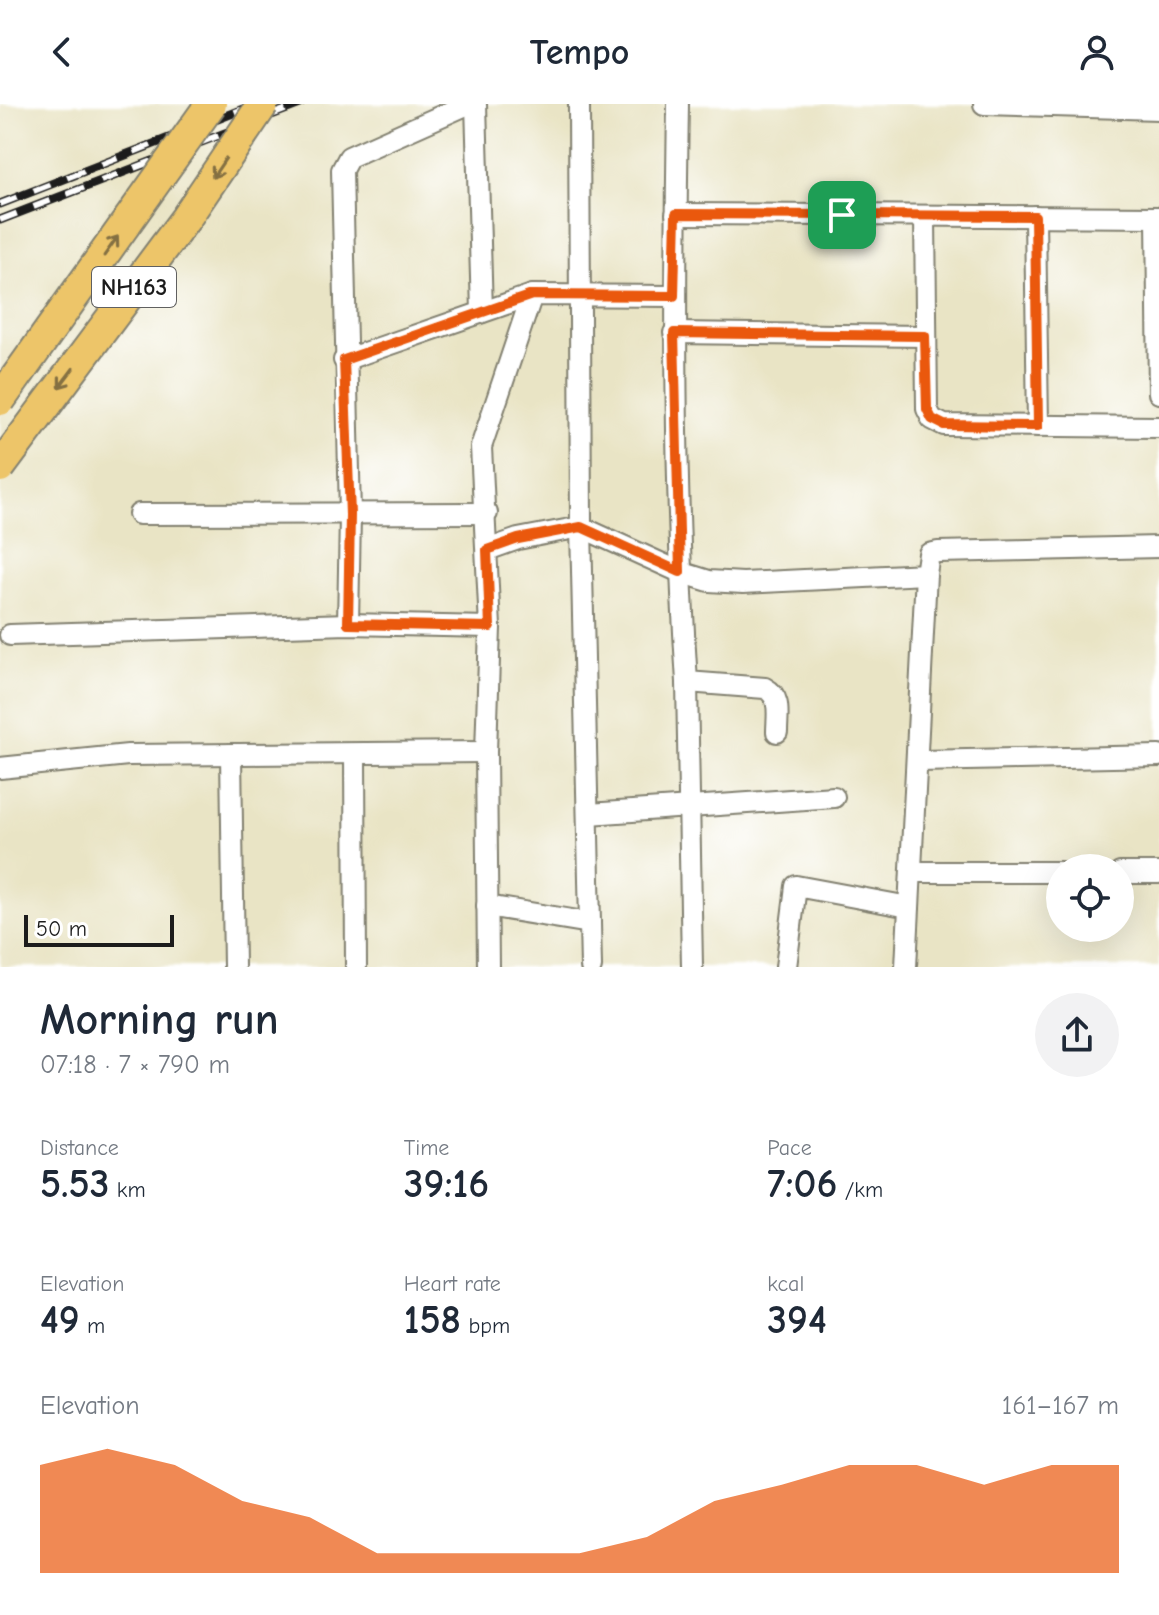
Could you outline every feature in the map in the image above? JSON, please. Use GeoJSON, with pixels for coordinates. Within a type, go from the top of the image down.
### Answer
{"type":"FeatureCollection","features":[{"type":"Feature","properties":{"kind":"highway","name":"NH163"},"geometry":{"type":"LineString","coordinates":[[0,400],[211,104]]}},
{"type":"Feature","properties":{"kind":"highway","name":"NH163"},"geometry":{"type":"LineString","coordinates":[[0,467],[186,218],[263,104]]}},
{"type":"Feature","properties":{"kind":"street"},"geometry":{"type":"LineString","coordinates":[[348,624],[350,515],[344,360],[344,163],[359,152],[468,104]]}},
{"type":"Feature","properties":{"kind":"street"},"geometry":{"type":"LineString","coordinates":[[476,104],[482,312]]}},
{"type":"Feature","properties":{"kind":"street"},"geometry":{"type":"LineString","coordinates":[[579,104],[581,527],[591,967]]}},
{"type":"Feature","properties":{"kind":"street"},"geometry":{"type":"LineString","coordinates":[[678,104],[674,333],[680,572],[687,682],[692,967]]}},
{"type":"Feature","properties":{"kind":"street"},"geometry":{"type":"LineString","coordinates":[[984,104],[1159,109]]}},
{"type":"Feature","properties":{"kind":"street"},"geometry":{"type":"LineString","coordinates":[[676,214],[1158,217],[1159,393]]}},
{"type":"Feature","properties":{"kind":"street"},"geometry":{"type":"LineString","coordinates":[[925,216],[927,409],[932,419],[944,425],[1159,427]]}},
{"type":"Feature","properties":{"kind":"street"},"geometry":{"type":"LineString","coordinates":[[1035,216],[1038,426]]}},
{"type":"Feature","properties":{"kind":"street"},"geometry":{"type":"LineString","coordinates":[[344,360],[532,295],[674,296]]}},
{"type":"Feature","properties":{"kind":"street"},"geometry":{"type":"LineString","coordinates":[[488,967],[486,752],[490,627],[487,513],[481,465],[485,426],[532,295]]}},
{"type":"Feature","properties":{"kind":"street"},"geometry":{"type":"LineString","coordinates":[[674,333],[925,336]]}},
{"type":"Feature","properties":{"kind":"street"},"geometry":{"type":"LineString","coordinates":[[139,514],[487,513]]}},
{"type":"Feature","properties":{"kind":"street"},"geometry":{"type":"LineString","coordinates":[[487,550],[518,539],[581,527],[680,572],[709,581],[743,583],[926,574]]}},
{"type":"Feature","properties":{"kind":"street"},"geometry":{"type":"LineString","coordinates":[[906,967],[929,554],[1159,547]]}},
{"type":"Feature","properties":{"kind":"street"},"geometry":{"type":"LineString","coordinates":[[10,635],[348,624],[490,627]]}},
{"type":"Feature","properties":{"kind":"street"},"geometry":{"type":"LineString","coordinates":[[687,682],[765,688],[777,700],[777,732]]}},
{"type":"Feature","properties":{"kind":"street"},"geometry":{"type":"LineString","coordinates":[[0,768],[128,755],[486,752]]}},
{"type":"Feature","properties":{"kind":"street"},"geometry":{"type":"LineString","coordinates":[[231,754],[234,967]]}},
{"type":"Feature","properties":{"kind":"street"},"geometry":{"type":"LineString","coordinates":[[355,754],[356,967]]}},
{"type":"Feature","properties":{"kind":"street"},"geometry":{"type":"LineString","coordinates":[[919,761],[1159,756]]}},
{"type":"Feature","properties":{"kind":"street"},"geometry":{"type":"LineString","coordinates":[[589,814],[834,797]]}},
{"type":"Feature","properties":{"kind":"street"},"geometry":{"type":"LineString","coordinates":[[911,872],[1046,872]]}},
{"type":"Feature","properties":{"kind":"street"},"geometry":{"type":"LineString","coordinates":[[1134,873],[1159,873]]}},
{"type":"Feature","properties":{"kind":"street"},"geometry":{"type":"LineString","coordinates":[[786,967],[796,886],[909,907]]}},
{"type":"Feature","properties":{"kind":"street"},"geometry":{"type":"LineString","coordinates":[[487,906],[590,923]]}},
{"type":"Feature","properties":{"kind":"railway"},"geometry":{"type":"LineString","coordinates":[[0,204],[256,104]]}},
{"type":"Feature","properties":{"kind":"railway"},"geometry":{"type":"LineString","coordinates":[[0,220],[300,104]]}},
{"type":"Feature","properties":{"kind":"route"},"geometry":{"type":"LineString","coordinates":[[676,214],[842,215],[1035,216],[1038,426],[944,425],[932,419],[927,409],[925,336],[674,333],[680,572],[581,527],[518,539],[487,550],[490,627],[348,624],[350,515],[344,360],[532,295],[674,296],[676,214]]}}]}
